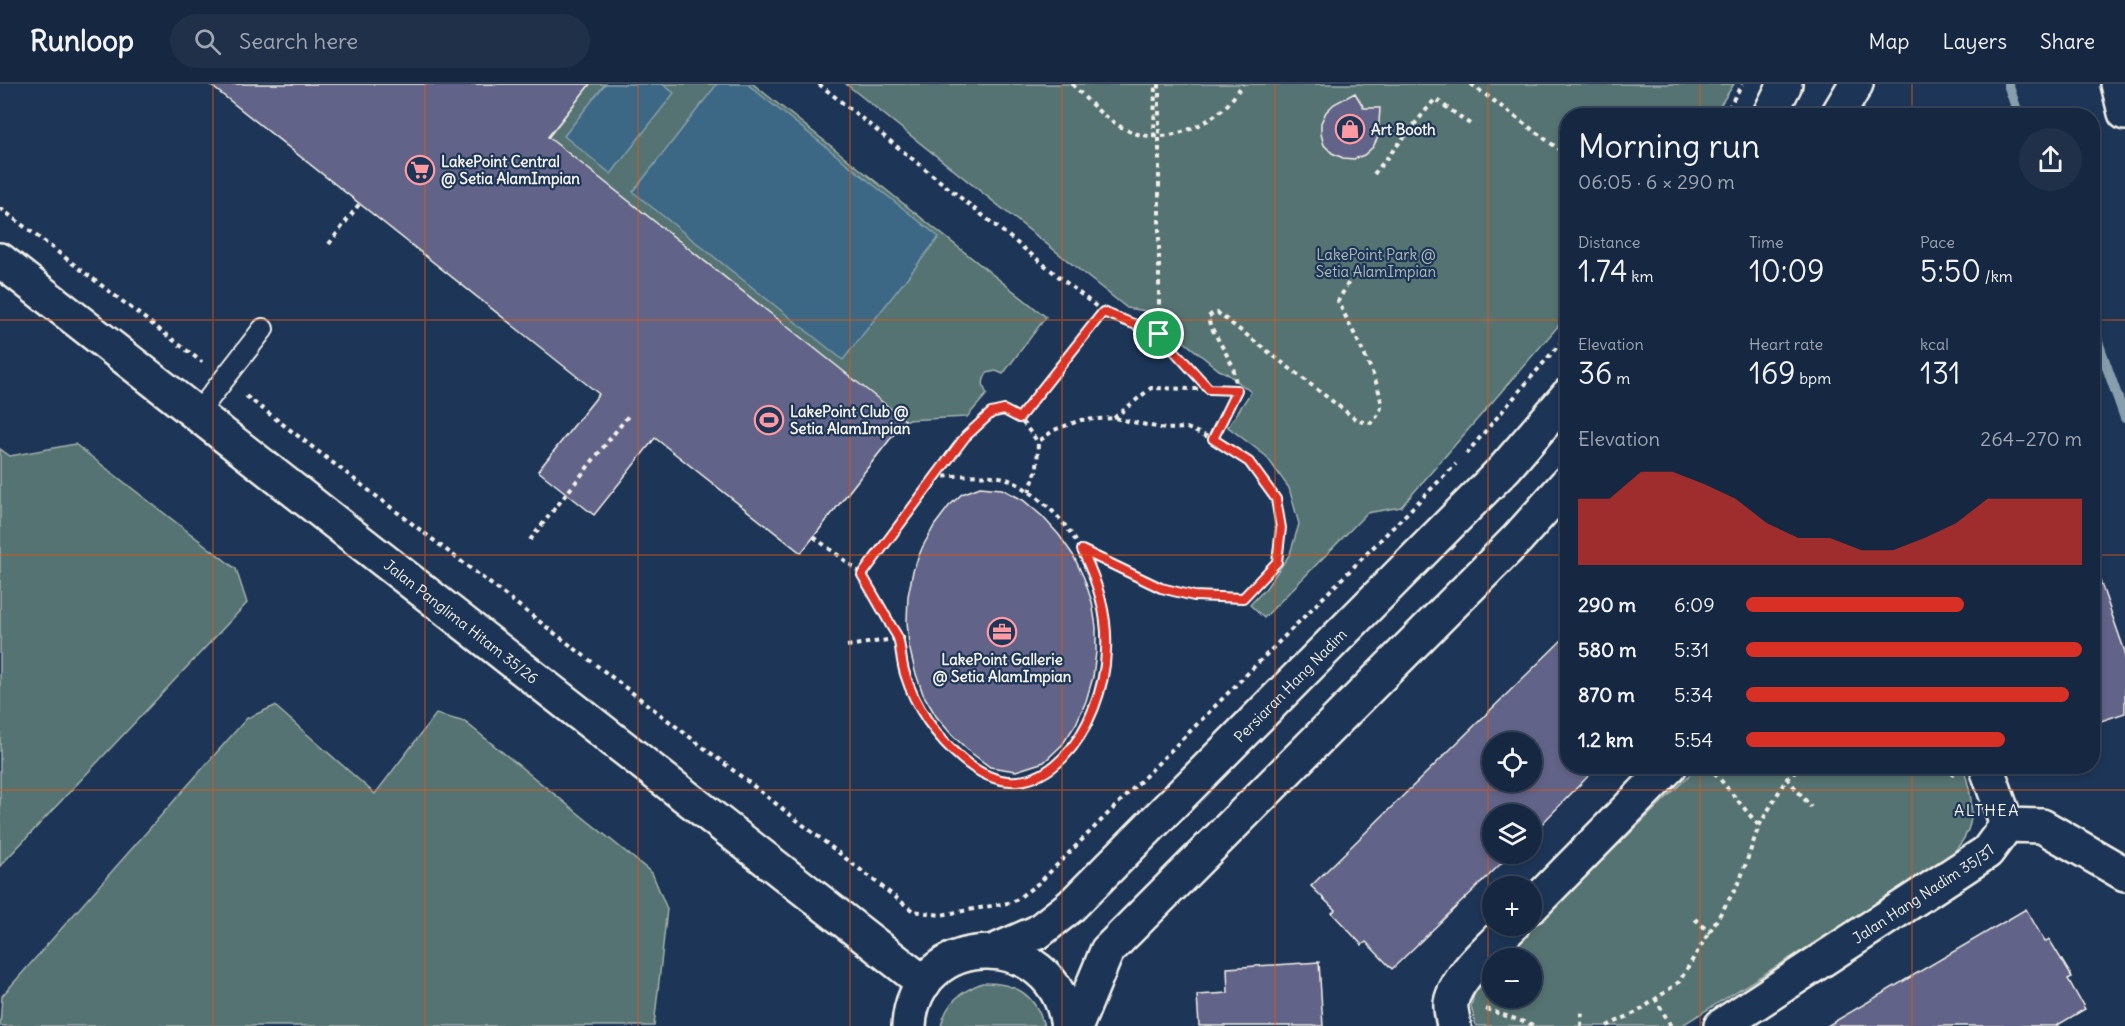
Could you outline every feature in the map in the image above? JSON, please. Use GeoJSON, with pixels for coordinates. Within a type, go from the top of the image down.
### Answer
{"type":"FeatureCollection","features":[{"type":"Feature","properties":{"kind":"street"},"geometry":{"type":"LineString","coordinates":[[1773,108],[1785,84]]}},
{"type":"Feature","properties":{"kind":"street"},"geometry":{"type":"LineString","coordinates":[[1842,108],[1856,84]]}},
{"type":"Feature","properties":{"kind":"street"},"geometry":{"type":"LineString","coordinates":[[2118,84],[2125,113]]}},
{"type":"Feature","properties":{"kind":"street","name":"Jalan Panglima Hitam 35/26"},"geometry":{"type":"LineString","coordinates":[[0,260],[924,983]]}},
{"type":"Feature","properties":{"kind":"street","name":"Persiaran Hang Nadim"},"geometry":{"type":"LineString","coordinates":[[995,951],[1038,932],[1071,906],[1505,468],[1560,404]]}},
{"type":"Feature","properties":{"kind":"street"},"geometry":{"type":"LineString","coordinates":[[1076,1026],[1107,951],[1509,548],[1560,491]]}},
{"type":"Feature","properties":{"kind":"street"},"geometry":{"type":"LineString","coordinates":[[1542,896],[1662,774]]}},
{"type":"Feature","properties":{"kind":"street"},"geometry":{"type":"LineString","coordinates":[[1975,774],[2007,825],[2042,826],[2125,874]]}},
{"type":"Feature","properties":{"kind":"street","name":"Jalan Hang Nadim 35/37"},"geometry":{"type":"LineString","coordinates":[[1721,1026],[1987,852],[2007,825]]}},
{"type":"Feature","properties":{"kind":"street"},"geometry":{"type":"LineString","coordinates":[[1465,1016],[1451,1003],[1462,980],[1502,936]]}},
{"type":"Feature","properties":{"kind":"street"},"geometry":{"type":"LineString","coordinates":[[909,1026],[914,1002],[924,983],[938,968],[956,958],[975,952],[995,951],[1015,956],[1032,964],[1046,976],[1058,992],[1066,1011],[1068,1026]]}},
{"type":"Feature","properties":{"kind":"lane"},"geometry":{"type":"LineString","coordinates":[[197,414],[263,329]]}},
{"type":"Feature","properties":{"kind":"path"},"geometry":{"type":"LineString","coordinates":[[819,84],[1103,312],[1159,334],[1209,389]]}},
{"type":"Feature","properties":{"kind":"path"},"geometry":{"type":"LineString","coordinates":[[1072,84],[1098,111],[1126,130],[1154,137],[1171,135],[1200,126],[1224,108],[1243,84]]}},
{"type":"Feature","properties":{"kind":"path"},"geometry":{"type":"LineString","coordinates":[[1154,137],[1155,84]]}},
{"type":"Feature","properties":{"kind":"path"},"geometry":{"type":"LineString","coordinates":[[1159,84],[1159,334]]}},
{"type":"Feature","properties":{"kind":"path"},"geometry":{"type":"LineString","coordinates":[[1471,84],[1560,150]]}},
{"type":"Feature","properties":{"kind":"path"},"geometry":{"type":"LineString","coordinates":[[1728,108],[1742,84]]}},
{"type":"Feature","properties":{"kind":"path"},"geometry":{"type":"LineString","coordinates":[[1374,174],[1435,99],[1470,124]]}},
{"type":"Feature","properties":{"kind":"path"},"geometry":{"type":"LineString","coordinates":[[328,244],[360,203]]}},
{"type":"Feature","properties":{"kind":"path"},"geometry":{"type":"LineString","coordinates":[[0,208],[724,763],[913,911],[941,915],[1013,902],[1040,882],[1468,452],[1560,343]]}},
{"type":"Feature","properties":{"kind":"path"},"geometry":{"type":"LineString","coordinates":[[1213,439],[1237,390],[1233,366],[1210,325],[1208,317],[1213,313],[1218,313],[1358,421],[1371,423],[1377,416],[1381,406],[1379,389],[1338,301],[1354,273]]}},
{"type":"Feature","properties":{"kind":"path"},"geometry":{"type":"LineString","coordinates":[[1019,418],[1103,312]]}},
{"type":"Feature","properties":{"kind":"path"},"geometry":{"type":"LineString","coordinates":[[1114,418],[1151,388],[1237,390]]}},
{"type":"Feature","properties":{"kind":"path"},"geometry":{"type":"LineString","coordinates":[[862,575],[965,437],[991,413],[1004,410],[1019,418],[1038,442],[1036,469],[1029,492]]}},
{"type":"Feature","properties":{"kind":"path"},"geometry":{"type":"LineString","coordinates":[[530,540],[628,416]]}},
{"type":"Feature","properties":{"kind":"path"},"geometry":{"type":"LineString","coordinates":[[1038,442],[1054,430],[1081,420],[1114,418],[1165,429],[1187,428],[1213,439],[1249,462],[1276,499],[1281,528],[1277,562],[1243,598],[1194,596],[1161,588],[1082,550]]}},
{"type":"Feature","properties":{"kind":"path"},"geometry":{"type":"LineString","coordinates":[[814,537],[862,575],[898,638],[905,674],[914,698],[944,742],[963,760],[987,777],[1017,782],[1049,772],[1070,752],[1084,729],[1096,705],[1103,679],[1106,626],[1096,583],[1082,550],[1067,528],[1050,508],[1029,492],[1006,478],[935,477]]}},
{"type":"Feature","properties":{"kind":"path"},"geometry":{"type":"LineString","coordinates":[[847,646],[908,637]]}},
{"type":"Feature","properties":{"kind":"path"},"geometry":{"type":"LineString","coordinates":[[1715,774],[1759,826]]}},
{"type":"Feature","properties":{"kind":"path"},"geometry":{"type":"LineString","coordinates":[[1607,1026],[1639,1011],[1679,982],[1739,883],[1759,826],[1787,778],[1792,774]]}},
{"type":"Feature","properties":{"kind":"path"},"geometry":{"type":"LineString","coordinates":[[1787,778],[1811,807]]}},
{"type":"Feature","properties":{"kind":"path"},"geometry":{"type":"LineString","coordinates":[[1695,918],[1710,933]]}},
{"type":"Feature","properties":{"kind":"path"},"geometry":{"type":"LineString","coordinates":[[1655,999],[1671,1026]]}},
{"type":"Feature","properties":{"kind":"path"},"geometry":{"type":"LineString","coordinates":[[1581,1026],[1582,1010]]}},
{"type":"Feature","properties":{"kind":"path"},"geometry":{"type":"LineString","coordinates":[[1465,1016],[1536,1026]]}},
{"type":"Feature","properties":{"kind":"green space","name":"LakePoint Club @ Setia AlamImpian"},"geometry":{"type":"Polygon","coordinates":[[[590,84],[753,84],[1046,317],[1003,374],[996,371],[987,373],[983,383],[987,394],[967,417],[905,420],[801,553],[445,271],[590,84]]]}},
{"type":"Feature","properties":{"kind":"green space","name":"LakePoint Park @ Setia AlamImpian"},"geometry":{"type":"Polygon","coordinates":[[[846,84],[1734,84],[1719,108],[1560,108],[1560,324],[1401,507],[1367,513],[1264,618],[1250,605],[1266,588],[1290,554],[1299,524],[1289,488],[1266,456],[1228,427],[1251,392],[1219,370],[1146,311],[1127,308],[846,84]]]}},
{"type":"Feature","properties":{"kind":"green space"},"geometry":{"type":"Polygon","coordinates":[[[75,444],[236,569],[247,603],[0,866],[0,449],[10,456],[75,444]]]}},
{"type":"Feature","properties":{"kind":"green space"},"geometry":{"type":"Polygon","coordinates":[[[275,706],[375,794],[436,714],[465,722],[652,873],[667,909],[654,1026],[0,1026],[2,996],[247,718],[275,706]]]}},
{"type":"Feature","properties":{"kind":"green space"},"geometry":{"type":"Polygon","coordinates":[[[1691,774],[1965,774],[1971,795],[1971,820],[1962,842],[1941,864],[1681,1026],[1476,1026],[1471,1006],[1477,983],[1482,978],[1482,1008],[1542,1008],[1542,948],[1512,948],[1525,936],[1542,936],[1542,919],[1691,774]]]}},
{"type":"Feature","properties":{"kind":"green space"},"geometry":{"type":"Polygon","coordinates":[[[982,983],[1013,987],[1022,992],[1035,1005],[1044,1026],[941,1026],[946,1011],[955,999],[982,983]]]}},
{"type":"Feature","properties":{"kind":"water"},"geometry":{"type":"Polygon","coordinates":[[[605,84],[662,84],[674,93],[611,174],[564,136],[605,84]]]}},
{"type":"Feature","properties":{"kind":"water"},"geometry":{"type":"Polygon","coordinates":[[[717,84],[747,84],[939,237],[843,360],[633,192],[717,84]]]}},
{"type":"Feature","properties":{"kind":"building"},"geometry":{"type":"Polygon","coordinates":[[[209,84],[590,84],[548,137],[905,420],[801,553],[655,438],[594,515],[538,471],[599,394],[209,84]]]}},
{"type":"Feature","properties":{"kind":"building","name":"Art Booth"},"geometry":{"type":"Polygon","coordinates":[[[1355,93],[1364,108],[1380,108],[1378,137],[1373,147],[1364,155],[1354,159],[1343,158],[1332,153],[1324,145],[1321,123],[1326,112],[1334,104],[1355,93]]]}},
{"type":"Feature","properties":{"kind":"building","name":"LakePoint Gallerie @ Setia AlamImpian"},"geometry":{"type":"Polygon","coordinates":[[[980,487],[1002,489],[1023,500],[1059,535],[1073,555],[1084,578],[1092,602],[1096,627],[1093,677],[1076,724],[1062,745],[1044,762],[1016,771],[990,767],[952,735],[936,716],[923,694],[909,646],[908,596],[913,571],[922,548],[934,526],[949,506],[962,494],[980,487]]]}},
{"type":"Feature","properties":{"kind":"building"},"geometry":{"type":"Polygon","coordinates":[[[2100,581],[2125,652],[2125,713],[2100,721],[2100,581]]]}},
{"type":"Feature","properties":{"kind":"building"},"geometry":{"type":"Polygon","coordinates":[[[1560,642],[1560,774],[1590,774],[1542,824],[1542,804],[1482,804],[1482,864],[1501,864],[1488,876],[1482,876],[1482,882],[1392,969],[1366,942],[1362,945],[1332,913],[1335,910],[1311,886],[1560,642]]]}},
{"type":"Feature","properties":{"kind":"building"},"geometry":{"type":"Polygon","coordinates":[[[2026,909],[2045,942],[2049,939],[2072,977],[2068,979],[2085,1009],[2056,1026],[1827,1026],[2026,909]]]}},
{"type":"Feature","properties":{"kind":"building"},"geometry":{"type":"Polygon","coordinates":[[[1319,962],[1323,1026],[1199,1026],[1197,995],[1228,993],[1227,968],[1319,962]]]}},
{"type":"Feature","properties":{"kind":"waterway"},"geometry":{"type":"LineString","coordinates":[[2008,84],[2016,108]]}},
{"type":"Feature","properties":{"kind":"waterway"},"geometry":{"type":"LineString","coordinates":[[2100,348],[2125,418]]}},
{"type":"Feature","properties":{"kind":"place","name":"Art Booth"},"geometry":{"type":"Point","coordinates":[1350,129]}},
{"type":"Feature","properties":{"kind":"place","name":"LakePoint Central @ Setia AlamImpian"},"geometry":{"type":"Point","coordinates":[420,170]}},
{"type":"Feature","properties":{"kind":"place","name":"LakePoint Club @ Setia AlamImpian"},"geometry":{"type":"Point","coordinates":[769,420]}},
{"type":"Feature","properties":{"kind":"place","name":"LakePoint Gallerie @ Setia AlamImpian"},"geometry":{"type":"Point","coordinates":[1002,632]}},
{"type":"Feature","properties":{"kind":"district","name":"ALTHEA"},"geometry":{"type":"Point","coordinates":[1987,810]}},
{"type":"Feature","properties":{"kind":"route"},"geometry":{"type":"LineString","coordinates":[[1103,312],[1159,334],[1209,389],[1237,390],[1213,439],[1249,462],[1276,499],[1281,528],[1277,562],[1243,598],[1194,596],[1161,588],[1082,550],[1094,574],[1106,626],[1103,679],[1096,705],[1070,752],[1049,772],[1017,782],[987,777],[963,760],[944,742],[928,721],[914,698],[905,674],[898,638],[862,575],[965,437],[991,413],[1004,410],[1019,418],[1103,312]]}}]}
